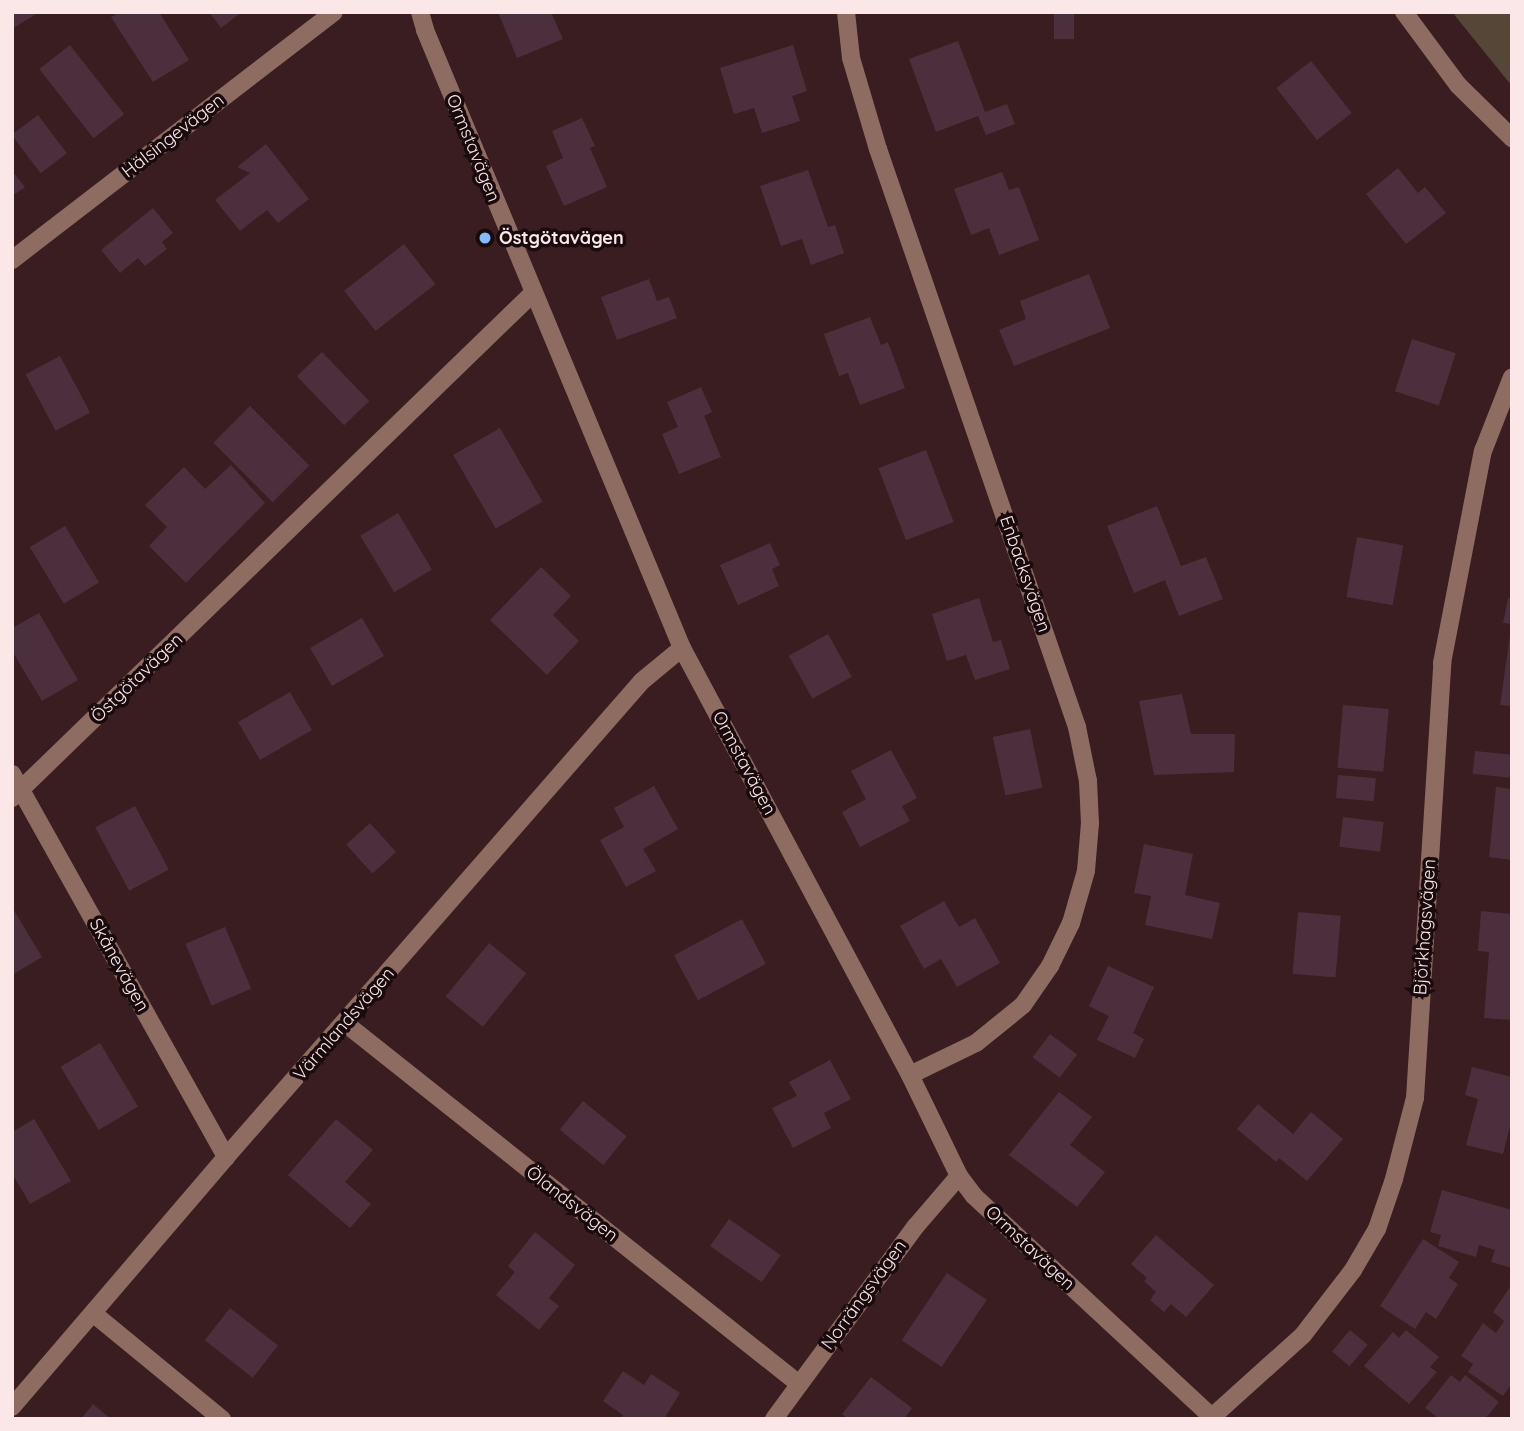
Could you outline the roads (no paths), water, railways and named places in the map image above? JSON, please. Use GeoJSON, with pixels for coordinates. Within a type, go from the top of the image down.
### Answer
{"type":"FeatureCollection","features":[{"type":"Feature","properties":{"kind":"street","name":"Hälsingevägen"},"geometry":{"type":"LineString","coordinates":[[12,260],[334,12]]}},
{"type":"Feature","properties":{"kind":"street","name":"Ormstavägen"},"geometry":{"type":"LineString","coordinates":[[420,12],[533,293],[682,648],[910,1075],[959,1176],[974,1196],[1002,1223],[1213,1418]]}},
{"type":"Feature","properties":{"kind":"street","name":"Enbacksvägen"},"geometry":{"type":"LineString","coordinates":[[846,12],[851,58],[878,149],[1077,727],[1088,781],[1090,823],[1086,871],[1071,923],[1050,966],[1023,1005],[976,1043],[910,1075]]}},
{"type":"Feature","properties":{"kind":"street"},"geometry":{"type":"LineString","coordinates":[[1404,12],[1458,85],[1512,138]]}},
{"type":"Feature","properties":{"kind":"street","name":"Östgötavägen"},"geometry":{"type":"LineString","coordinates":[[17,794],[533,293]]}},
{"type":"Feature","properties":{"kind":"street","name":"Björkhagsvägen"},"geometry":{"type":"LineString","coordinates":[[1213,1418],[1303,1335],[1353,1269],[1377,1229],[1394,1179],[1415,1098],[1442,663],[1483,451],[1512,377]]}},
{"type":"Feature","properties":{"kind":"street","name":"Värmlandsvägen"},"geometry":{"type":"LineString","coordinates":[[12,1407],[226,1157],[346,1024],[642,681],[682,648]]}},
{"type":"Feature","properties":{"kind":"street","name":"Skånevägen"},"geometry":{"type":"LineString","coordinates":[[12,774],[17,794],[226,1157]]}},
{"type":"Feature","properties":{"kind":"street","name":"Ölandsvägen"},"geometry":{"type":"LineString","coordinates":[[346,1024],[799,1384]]}},
{"type":"Feature","properties":{"kind":"street","name":"Norrängsvägen"},"geometry":{"type":"LineString","coordinates":[[774,1419],[916,1226],[959,1176]]}},
{"type":"Feature","properties":{"kind":"street"},"geometry":{"type":"LineString","coordinates":[[94,1314],[222,1419]]}},
{"type":"Feature","properties":{"kind":"place","name":"Östgötavägen"},"geometry":{"type":"Point","coordinates":[485,238]}}]}
